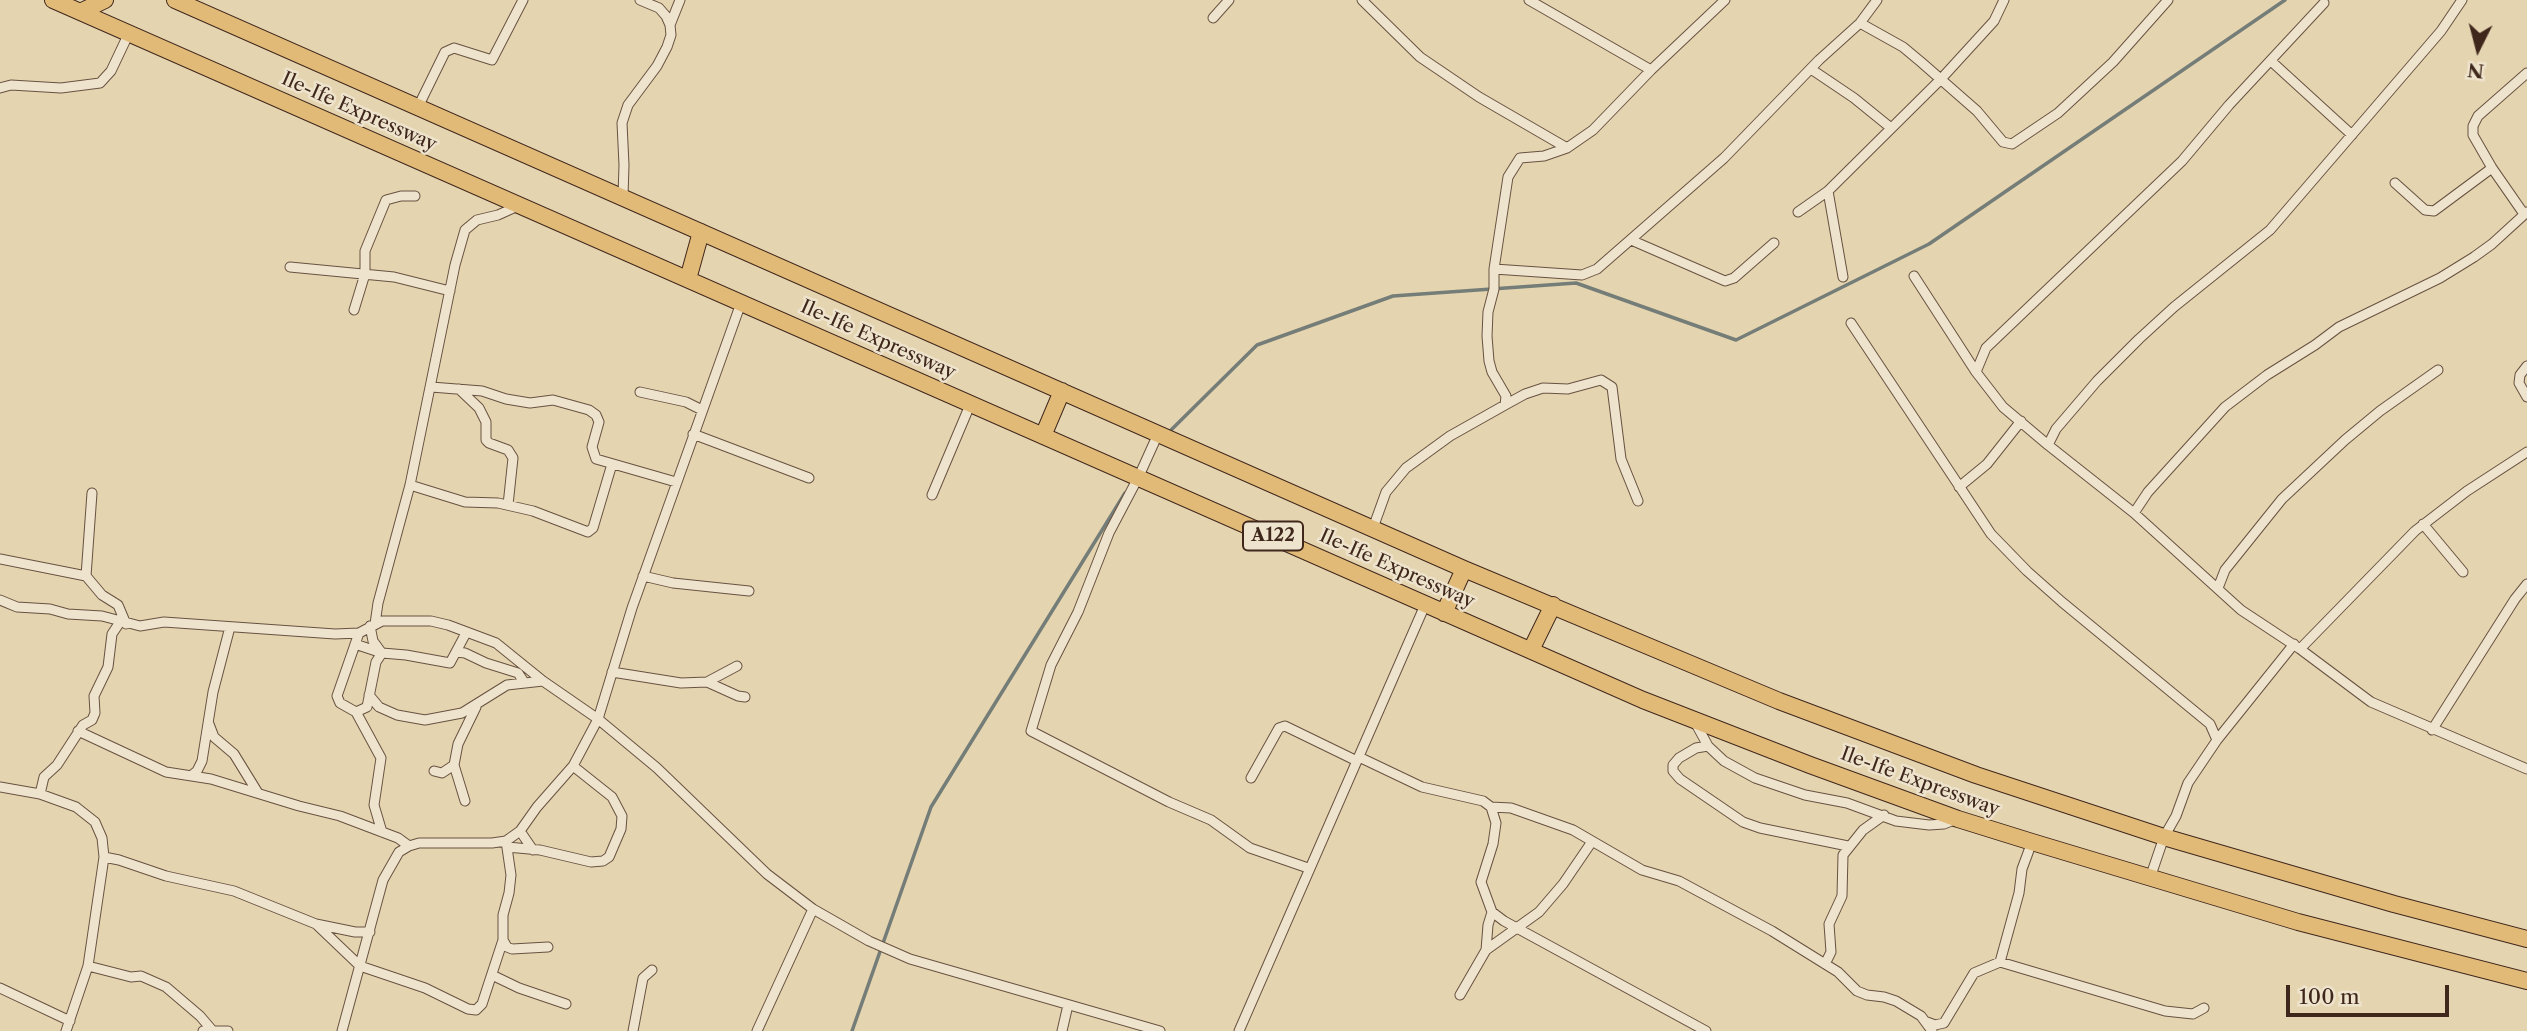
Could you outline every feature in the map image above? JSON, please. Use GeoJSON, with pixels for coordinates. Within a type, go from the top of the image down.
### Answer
{"type":"FeatureCollection","features":[{"type":"Feature","properties":{"kind":"highway","name":"Ile-Ife Expressway"},"geometry":{"type":"LineString","coordinates":[[53,0],[1643,700],[1810,765],[2032,842],[2311,925],[2527,981]]}},
{"type":"Feature","properties":{"kind":"highway"},"geometry":{"type":"LineString","coordinates":[[80,12],[106,0]]}},
{"type":"Feature","properties":{"kind":"highway","name":"Ile-Ife Expressway"},"geometry":{"type":"LineString","coordinates":[[175,0],[1464,569],[1689,665],[1859,733],[2164,837],[2394,904],[2527,939]]}},
{"type":"Feature","properties":{"kind":"highway"},"geometry":{"type":"LineString","coordinates":[[688,279],[701,232]]}},
{"type":"Feature","properties":{"kind":"highway"},"geometry":{"type":"LineString","coordinates":[[1043,436],[1062,391]]}},
{"type":"Feature","properties":{"kind":"highway"},"geometry":{"type":"LineString","coordinates":[[1444,613],[1464,569]]}},
{"type":"Feature","properties":{"kind":"highway"},"geometry":{"type":"LineString","coordinates":[[1531,650],[1553,605]]}},
{"type":"Feature","properties":{"kind":"street"},"geometry":{"type":"LineString","coordinates":[[418,107],[445,52],[454,48],[492,60],[523,0]]}},
{"type":"Feature","properties":{"kind":"street"},"geometry":{"type":"LineString","coordinates":[[640,0],[659,8],[670,25]]}},
{"type":"Feature","properties":{"kind":"street"},"geometry":{"type":"LineString","coordinates":[[623,197],[625,166],[622,123],[628,105],[657,66],[667,47],[670,25],[680,0]]}},
{"type":"Feature","properties":{"kind":"street"},"geometry":{"type":"LineString","coordinates":[[1213,18],[1229,0]]}},
{"type":"Feature","properties":{"kind":"street"},"geometry":{"type":"LineString","coordinates":[[1362,0],[1420,57],[1479,97],[1567,148]]}},
{"type":"Feature","properties":{"kind":"street"},"geometry":{"type":"LineString","coordinates":[[1529,0],[1651,70]]}},
{"type":"Feature","properties":{"kind":"street"},"geometry":{"type":"LineString","coordinates":[[1505,405],[1507,396],[1492,372],[1489,361],[1487,336],[1488,312],[1494,289],[1494,269],[1508,177],[1520,159],[1544,156],[1567,148],[1593,130],[1725,0]]}},
{"type":"Feature","properties":{"kind":"street"},"geometry":{"type":"LineString","coordinates":[[1494,269],[1588,274],[1724,158],[1860,23],[1877,0]]}},
{"type":"Feature","properties":{"kind":"street"},"geometry":{"type":"LineString","coordinates":[[1798,212],[1828,191],[1941,79],[1994,21],[2004,0]]}},
{"type":"Feature","properties":{"kind":"street"},"geometry":{"type":"LineString","coordinates":[[2048,445],[2056,429],[2097,381],[2174,307],[2270,230],[2441,31],[2462,0]]}},
{"type":"Feature","properties":{"kind":"street"},"geometry":{"type":"LineString","coordinates":[[1860,23],[1903,47],[1977,111],[2003,142],[2012,144],[2058,113],[2113,62],[2165,1]]}},
{"type":"Feature","properties":{"kind":"street"},"geometry":{"type":"LineString","coordinates":[[1976,372],[1986,348],[2182,161],[2229,105],[2324,3]]}},
{"type":"Feature","properties":{"kind":"street"},"geometry":{"type":"LineString","coordinates":[[0,88],[26,85],[83,87],[100,83],[111,71],[129,33]]}},
{"type":"Feature","properties":{"kind":"street"},"geometry":{"type":"LineString","coordinates":[[2271,61],[2352,135]]}},
{"type":"Feature","properties":{"kind":"street"},"geometry":{"type":"LineString","coordinates":[[1811,69],[1854,98],[1891,128]]}},
{"type":"Feature","properties":{"kind":"street"},"geometry":{"type":"LineString","coordinates":[[2134,513],[2172,464],[2225,407],[2267,374],[2339,327],[2440,278],[2474,257],[2526,213],[2492,168],[2473,135],[2473,126],[2478,116],[2527,73]]}},
{"type":"Feature","properties":{"kind":"street"},"geometry":{"type":"LineString","coordinates":[[2395,183],[2425,210],[2434,211],[2492,168]]}},
{"type":"Feature","properties":{"kind":"street"},"geometry":{"type":"LineString","coordinates":[[1828,191],[1843,277]]}},
{"type":"Feature","properties":{"kind":"street"},"geometry":{"type":"LineString","coordinates":[[354,310],[365,274],[365,251],[386,200],[415,196]]}},
{"type":"Feature","properties":{"kind":"street"},"geometry":{"type":"LineString","coordinates":[[382,653],[373,641],[373,625],[410,485],[465,230],[477,219],[498,215],[520,205]]}},
{"type":"Feature","properties":{"kind":"street"},"geometry":{"type":"LineString","coordinates":[[1631,240],[1725,281],[1734,278],[1774,243]]}},
{"type":"Feature","properties":{"kind":"street"},"geometry":{"type":"LineString","coordinates":[[290,267],[394,277],[450,291]]}},
{"type":"Feature","properties":{"kind":"street"},"geometry":{"type":"LineString","coordinates":[[1914,276],[1976,372],[2003,407],[2134,513],[2241,610],[2297,647],[2371,702],[2527,769]]}},
{"type":"Feature","properties":{"kind":"street"},"geometry":{"type":"LineString","coordinates":[[507,844],[573,766],[598,719],[643,576],[741,303]]}},
{"type":"Feature","properties":{"kind":"street"},"geometry":{"type":"LineString","coordinates":[[1851,323],[1991,534],[2027,571],[2210,724],[2217,740]]}},
{"type":"Feature","properties":{"kind":"street"},"geometry":{"type":"LineString","coordinates":[[2527,366],[2520,375],[2519,383],[2527,397]]}},
{"type":"Feature","properties":{"kind":"street"},"geometry":{"type":"LineString","coordinates":[[2218,588],[2225,570],[2282,499],[2354,433],[2438,370]]}},
{"type":"Feature","properties":{"kind":"street"},"geometry":{"type":"LineString","coordinates":[[1373,528],[1386,492],[1406,468],[1450,436],[1525,394],[1543,388],[1568,389],[1601,380],[1612,387],[1621,460],[1638,500]]}},
{"type":"Feature","properties":{"kind":"street"},"geometry":{"type":"LineString","coordinates":[[431,387],[482,391],[530,403],[554,400],[589,410],[596,415],[599,422],[592,447],[596,459],[676,482]]}},
{"type":"Feature","properties":{"kind":"street"},"geometry":{"type":"LineString","coordinates":[[459,389],[479,408],[486,422],[486,440],[508,450],[513,458],[508,505]]}},
{"type":"Feature","properties":{"kind":"street"},"geometry":{"type":"LineString","coordinates":[[640,392],[686,402],[702,410]]}},
{"type":"Feature","properties":{"kind":"street"},"geometry":{"type":"LineString","coordinates":[[932,495],[970,405]]}},
{"type":"Feature","properties":{"kind":"street"},"geometry":{"type":"LineString","coordinates":[[1959,487],[1987,464],[2021,421]]}},
{"type":"Feature","properties":{"kind":"street"},"geometry":{"type":"LineString","coordinates":[[1158,434],[1109,533],[1078,612],[1051,665],[1031,731],[1168,802],[1211,820],[1250,848],[1308,868]]}},
{"type":"Feature","properties":{"kind":"street"},"geometry":{"type":"LineString","coordinates":[[693,435],[810,478]]}},
{"type":"Feature","properties":{"kind":"street"},"geometry":{"type":"LineString","coordinates":[[2150,878],[2164,837],[2176,816],[2188,783],[2217,740],[2297,647],[2423,524],[2527,452]]}},
{"type":"Feature","properties":{"kind":"street"},"geometry":{"type":"LineString","coordinates":[[410,485],[465,502],[508,505],[533,511],[588,532],[593,528],[612,464]]}},
{"type":"Feature","properties":{"kind":"street"},"geometry":{"type":"LineString","coordinates":[[86,576],[92,493]]}},
{"type":"Feature","properties":{"kind":"street"},"geometry":{"type":"LineString","coordinates":[[2423,524],[2463,572]]}},
{"type":"Feature","properties":{"kind":"street"},"geometry":{"type":"LineString","coordinates":[[0,559],[86,576],[102,595],[118,605],[123,623]]}},
{"type":"Feature","properties":{"kind":"street"},"geometry":{"type":"LineString","coordinates":[[643,576],[673,583],[749,592]]}},
{"type":"Feature","properties":{"kind":"street"},"geometry":{"type":"LineString","coordinates":[[2432,730],[2515,598],[2527,584]]}},
{"type":"Feature","properties":{"kind":"street"},"geometry":{"type":"LineString","coordinates":[[0,600],[17,607],[102,616],[123,623],[150,626],[164,622],[335,634],[359,632],[382,621],[431,621],[496,643],[543,681],[598,719],[657,768],[768,874],[813,909],[869,941],[910,959],[1160,1031]]}},
{"type":"Feature","properties":{"kind":"street"},"geometry":{"type":"LineString","coordinates":[[1240,1031],[1308,868],[1424,605]]}},
{"type":"Feature","properties":{"kind":"street"},"geometry":{"type":"LineString","coordinates":[[40,794],[44,777],[57,765],[78,732],[92,720],[95,713],[94,696],[108,667],[111,634],[123,623]]}},
{"type":"Feature","properties":{"kind":"street"},"geometry":{"type":"LineString","coordinates":[[192,775],[202,761],[222,649],[230,626]]}},
{"type":"Feature","properties":{"kind":"street"},"geometry":{"type":"LineString","coordinates":[[359,632],[337,696],[340,703],[356,712],[381,758],[374,805],[382,832]]}},
{"type":"Feature","properties":{"kind":"street"},"geometry":{"type":"LineString","coordinates":[[355,644],[382,653],[406,654],[450,663],[466,633]]}},
{"type":"Feature","properties":{"kind":"street"},"geometry":{"type":"LineString","coordinates":[[456,652],[518,673],[524,682]]}},
{"type":"Feature","properties":{"kind":"street"},"geometry":{"type":"LineString","coordinates":[[356,712],[367,707],[376,662],[382,653]]}},
{"type":"Feature","properties":{"kind":"street"},"geometry":{"type":"LineString","coordinates":[[612,672],[681,684],[707,682],[737,666]]}},
{"type":"Feature","properties":{"kind":"street"},"geometry":{"type":"LineString","coordinates":[[369,695],[379,707],[397,716],[425,720],[455,715],[477,706],[507,685],[543,681]]}},
{"type":"Feature","properties":{"kind":"street"},"geometry":{"type":"LineString","coordinates":[[707,682],[746,697]]}},
{"type":"Feature","properties":{"kind":"street"},"geometry":{"type":"LineString","coordinates":[[465,801],[454,765],[458,744],[477,706]]}},
{"type":"Feature","properties":{"kind":"street"},"geometry":{"type":"LineString","coordinates":[[1693,718],[1708,746],[1724,761],[1755,778],[1805,795],[1847,803],[1896,821],[1929,825],[1944,824],[1958,818]]}},
{"type":"Feature","properties":{"kind":"street"},"geometry":{"type":"LineString","coordinates":[[208,722],[214,737],[234,754],[258,793]]}},
{"type":"Feature","properties":{"kind":"street"},"geometry":{"type":"LineString","coordinates":[[1251,778],[1279,728],[1285,726],[1422,787],[1483,801],[1492,807],[1511,808],[1573,830],[1591,843],[1642,870],[1679,881],[1772,931],[1838,972],[1857,991],[1896,1001],[1929,1027],[1944,1023],[1974,973],[2000,962],[2165,1011],[2193,1014],[2203,1008]]}},
{"type":"Feature","properties":{"kind":"street"},"geometry":{"type":"LineString","coordinates":[[78,732],[166,772],[192,775],[364,823],[398,838],[408,846]]}},
{"type":"Feature","properties":{"kind":"street"},"geometry":{"type":"LineString","coordinates":[[1708,746],[1696,748],[1679,758],[1673,771],[1680,779],[1743,822],[1848,846]]}},
{"type":"Feature","properties":{"kind":"street"},"geometry":{"type":"LineString","coordinates":[[434,771],[442,773],[454,765]]}},
{"type":"Feature","properties":{"kind":"street"},"geometry":{"type":"LineString","coordinates":[[342,1031],[383,880],[399,852],[408,846],[419,843],[492,843],[591,862],[610,857],[621,830],[622,816],[612,797],[573,766]]}},
{"type":"Feature","properties":{"kind":"street"},"geometry":{"type":"LineString","coordinates":[[0,787],[40,794],[76,807],[95,822],[102,838],[104,857],[88,967],[66,1031]]}},
{"type":"Feature","properties":{"kind":"street"},"geometry":{"type":"LineString","coordinates":[[1492,807],[1496,823],[1493,844],[1480,882],[1492,912],[1706,1031]]}},
{"type":"Feature","properties":{"kind":"street"},"geometry":{"type":"LineString","coordinates":[[1863,809],[1863,830]]}},
{"type":"Feature","properties":{"kind":"street"},"geometry":{"type":"LineString","coordinates":[[1825,964],[1831,952],[1829,924],[1842,896],[1843,855],[1863,830],[1884,815]]}},
{"type":"Feature","properties":{"kind":"street"},"geometry":{"type":"LineString","coordinates":[[520,831],[533,850]]}},
{"type":"Feature","properties":{"kind":"street"},"geometry":{"type":"LineString","coordinates":[[2000,962],[2019,893],[2022,869],[2032,842]]}},
{"type":"Feature","properties":{"kind":"street"},"geometry":{"type":"LineString","coordinates":[[1460,995],[1486,950],[1539,912],[1563,884],[1591,843]]}},
{"type":"Feature","properties":{"kind":"street"},"geometry":{"type":"LineString","coordinates":[[316,924],[360,966],[425,988],[468,1009],[476,1010],[482,1004],[503,940],[503,915],[511,875],[507,844]]}},
{"type":"Feature","properties":{"kind":"street"},"geometry":{"type":"LineString","coordinates":[[104,857],[166,876],[234,891],[316,924],[355,932],[370,932]]}},
{"type":"Feature","properties":{"kind":"street"},"geometry":{"type":"LineString","coordinates":[[757,1031],[813,909]]}},
{"type":"Feature","properties":{"kind":"street"},"geometry":{"type":"LineString","coordinates":[[1486,950],[1492,912]]}},
{"type":"Feature","properties":{"kind":"street"},"geometry":{"type":"LineString","coordinates":[[503,940],[507,947],[512,949],[548,947]]}},
{"type":"Feature","properties":{"kind":"street"},"geometry":{"type":"LineString","coordinates":[[88,967],[141,976],[166,986],[201,1016],[212,1030]]}},
{"type":"Feature","properties":{"kind":"street"},"geometry":{"type":"LineString","coordinates":[[633,1031],[643,978],[652,970]]}},
{"type":"Feature","properties":{"kind":"street"},"geometry":{"type":"LineString","coordinates":[[492,975],[519,988],[566,1004]]}},
{"type":"Feature","properties":{"kind":"street"},"geometry":{"type":"LineString","coordinates":[[0,988],[70,1021]]}},
{"type":"Feature","properties":{"kind":"street"},"geometry":{"type":"LineString","coordinates":[[1062,1031],[1068,1005]]}},
{"type":"Feature","properties":{"kind":"street"},"geometry":{"type":"LineString","coordinates":[[203,1031],[228,1031]]}},
{"type":"Feature","properties":{"kind":"waterway"},"geometry":{"type":"LineString","coordinates":[[1168,433],[1257,345],[1393,296],[1576,283],[1736,340],[1929,244],[2285,0]]}},
{"type":"Feature","properties":{"kind":"waterway"},"geometry":{"type":"LineString","coordinates":[[852,1031],[931,807],[1125,493]]}}]}
